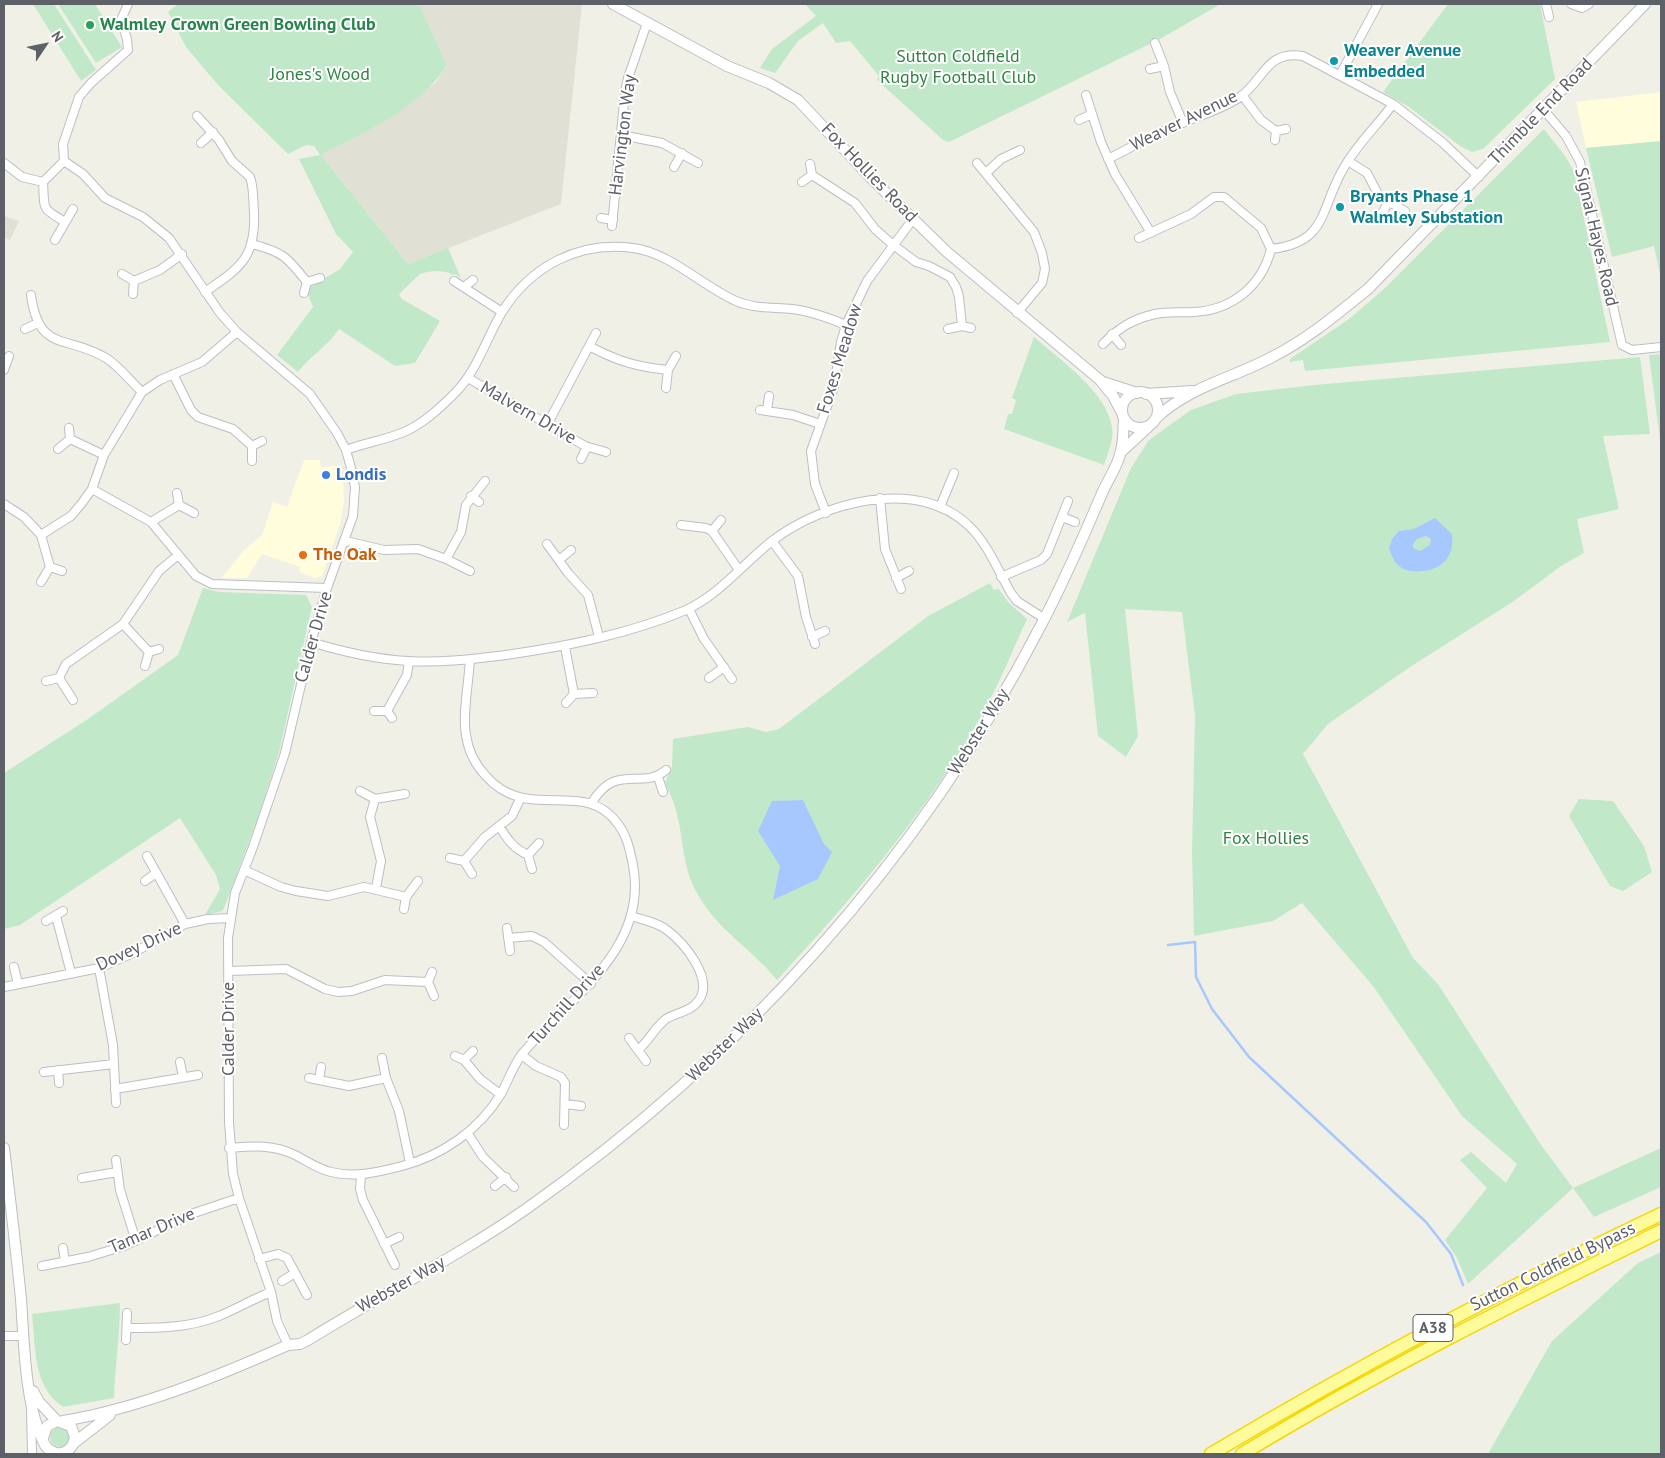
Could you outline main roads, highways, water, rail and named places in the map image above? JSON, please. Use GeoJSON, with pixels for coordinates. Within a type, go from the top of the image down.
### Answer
{"type":"FeatureCollection","features":[{"type":"Feature","properties":{"kind":"highway","name":"Sutton Coldfield Bypass"},"geometry":{"type":"LineString","coordinates":[[1211,1454],[1291,1407],[1441,1324],[1577,1254],[1661,1214]]}},
{"type":"Feature","properties":{"kind":"highway","name":"Sutton Coldfield Bypass"},"geometry":{"type":"LineString","coordinates":[[1242,1454],[1372,1379],[1481,1320],[1661,1231]]}},
{"type":"Feature","properties":{"kind":"water"},"geometry":{"type":"Polygon","coordinates":[[[1435,518],[1452,534],[1451,550],[1448,557],[1434,569],[1409,571],[1403,569],[1394,560],[1389,549],[1392,539],[1399,531],[1414,529],[1435,518]],[[1426,536],[1417,539],[1413,544],[1413,548],[1420,551],[1430,545],[1431,539],[1426,536]]]}},
{"type":"Feature","properties":{"kind":"water"},"geometry":{"type":"Polygon","coordinates":[[[803,800],[824,844],[832,852],[818,879],[773,900],[780,866],[758,831],[772,801],[803,800]]]}},
{"type":"Feature","properties":{"kind":"waterway"},"geometry":{"type":"LineString","coordinates":[[1168,945],[1195,942],[1196,977],[1212,1009],[1249,1057],[1426,1222],[1451,1254],[1463,1285]]}},
{"type":"Feature","properties":{"kind":"place","name":"Walmley Crown Green Bowling Club"},"geometry":{"type":"Point","coordinates":[90,25]}},
{"type":"Feature","properties":{"kind":"place","name":"Weaver Avenue Embedded"},"geometry":{"type":"Point","coordinates":[1334,61]}},
{"type":"Feature","properties":{"kind":"place","name":"Bryants Phase 1 Walmley Substation"},"geometry":{"type":"Point","coordinates":[1340,207]}},
{"type":"Feature","properties":{"kind":"place","name":"Londis"},"geometry":{"type":"Point","coordinates":[326,475]}},
{"type":"Feature","properties":{"kind":"place","name":"The Oak"},"geometry":{"type":"Point","coordinates":[303,555]}},
{"type":"Feature","properties":{"kind":"park label","name":"Sutton Coldfield Rugby Football Club"},"geometry":{"type":"Point","coordinates":[958,67]}},
{"type":"Feature","properties":{"kind":"park label","name":"Jones's Wood"},"geometry":{"type":"Point","coordinates":[320,75]}},
{"type":"Feature","properties":{"kind":"park label","name":"Fox Hollies"},"geometry":{"type":"Point","coordinates":[1266,839]}}]}
